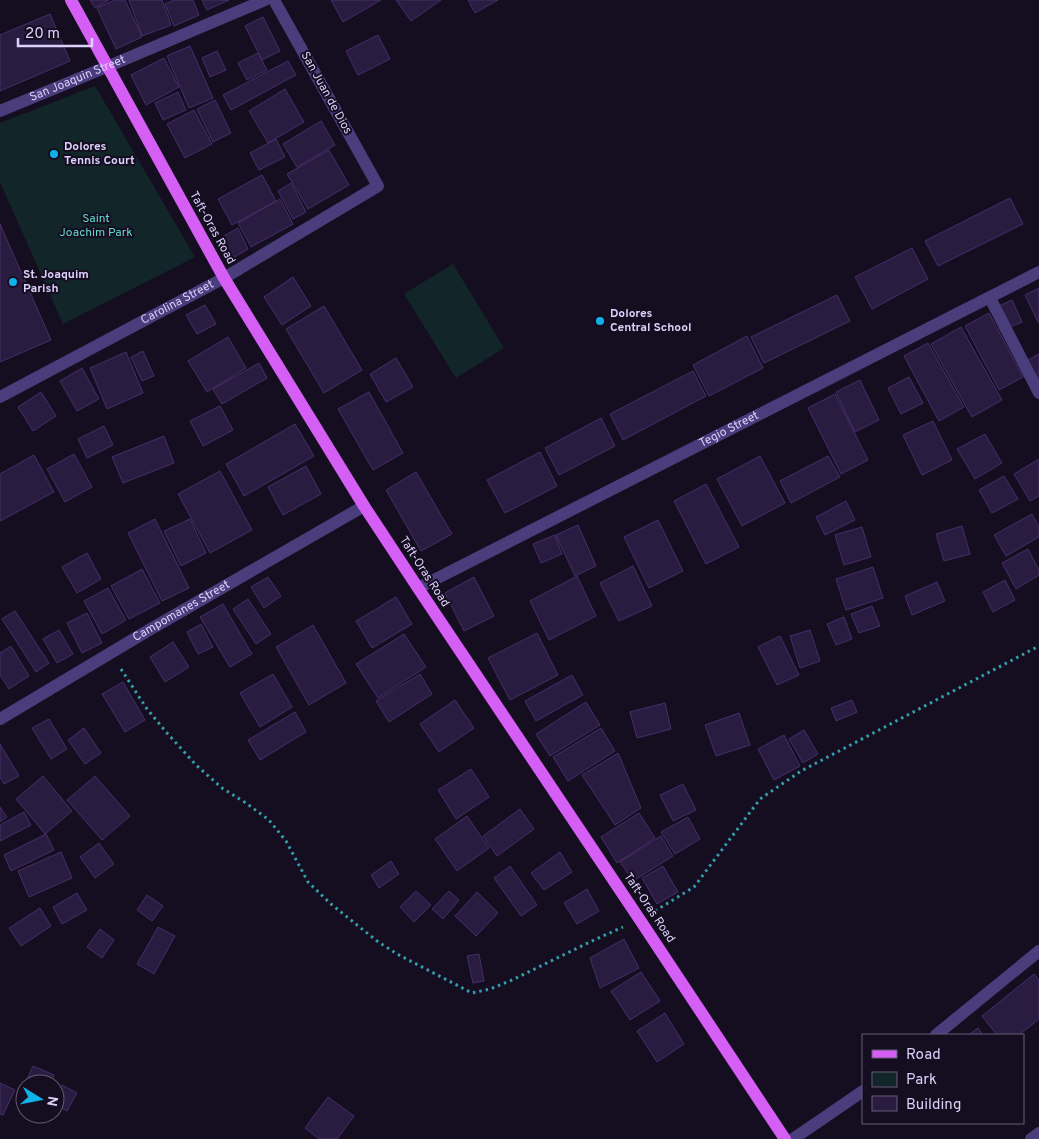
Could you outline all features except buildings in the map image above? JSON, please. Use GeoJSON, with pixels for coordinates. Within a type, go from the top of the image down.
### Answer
{"type":"FeatureCollection","features":[{"type":"Feature","properties":{"kind":"main road","name":"Taft-Oras Road"},"geometry":{"type":"LineString","coordinates":[[71,0],[224,278],[364,506],[785,1139]]}},
{"type":"Feature","properties":{"kind":"street","name":"San Joaquin Street"},"geometry":{"type":"LineString","coordinates":[[0,111],[265,0]]}},
{"type":"Feature","properties":{"kind":"street","name":"San Juan de Dios"},"geometry":{"type":"LineString","coordinates":[[274,0],[378,186]]}},
{"type":"Feature","properties":{"kind":"street","name":"Carolina Street"},"geometry":{"type":"LineString","coordinates":[[0,396],[224,278],[378,186]]}},
{"type":"Feature","properties":{"kind":"street","name":"Tegio Street"},"geometry":{"type":"LineString","coordinates":[[418,588],[1039,272]]}},
{"type":"Feature","properties":{"kind":"street"},"geometry":{"type":"LineString","coordinates":[[990,298],[1039,393]]}},
{"type":"Feature","properties":{"kind":"street","name":"Campomanes Street"},"geometry":{"type":"LineString","coordinates":[[0,719],[364,506]]}},
{"type":"Feature","properties":{"kind":"street"},"geometry":{"type":"LineString","coordinates":[[937,1034],[1039,951]]}},
{"type":"Feature","properties":{"kind":"street"},"geometry":{"type":"LineString","coordinates":[[793,1139],[862,1093]]}},
{"type":"Feature","properties":{"kind":"street"},"geometry":{"type":"LineString","coordinates":[[1031,1139],[1039,1133]]}},
{"type":"Feature","properties":{"kind":"path"},"geometry":{"type":"LineString","coordinates":[[110,653],[147,708],[167,733],[222,788],[269,820],[286,841],[308,882],[331,904],[390,950],[472,993],[505,983],[640,920],[694,887],[760,799],[801,771],[1039,646]]}},
{"type":"Feature","properties":{"kind":"green space","name":"Saint Joachim Park"},"geometry":{"type":"Polygon","coordinates":[[[95,86],[195,257],[63,324],[0,182],[0,123],[95,86]]]}},
{"type":"Feature","properties":{"kind":"green space"},"geometry":{"type":"Polygon","coordinates":[[[453,264],[504,348],[456,378],[404,294],[453,264]]]}},
{"type":"Feature","properties":{"kind":"place","name":"Dolores Tennis Court"},"geometry":{"type":"Point","coordinates":[54,154]}},
{"type":"Feature","properties":{"kind":"place","name":"St. Joaquim Parish"},"geometry":{"type":"Point","coordinates":[13,282]}},
{"type":"Feature","properties":{"kind":"place","name":"Dolores Central School"},"geometry":{"type":"Point","coordinates":[600,321]}}]}
